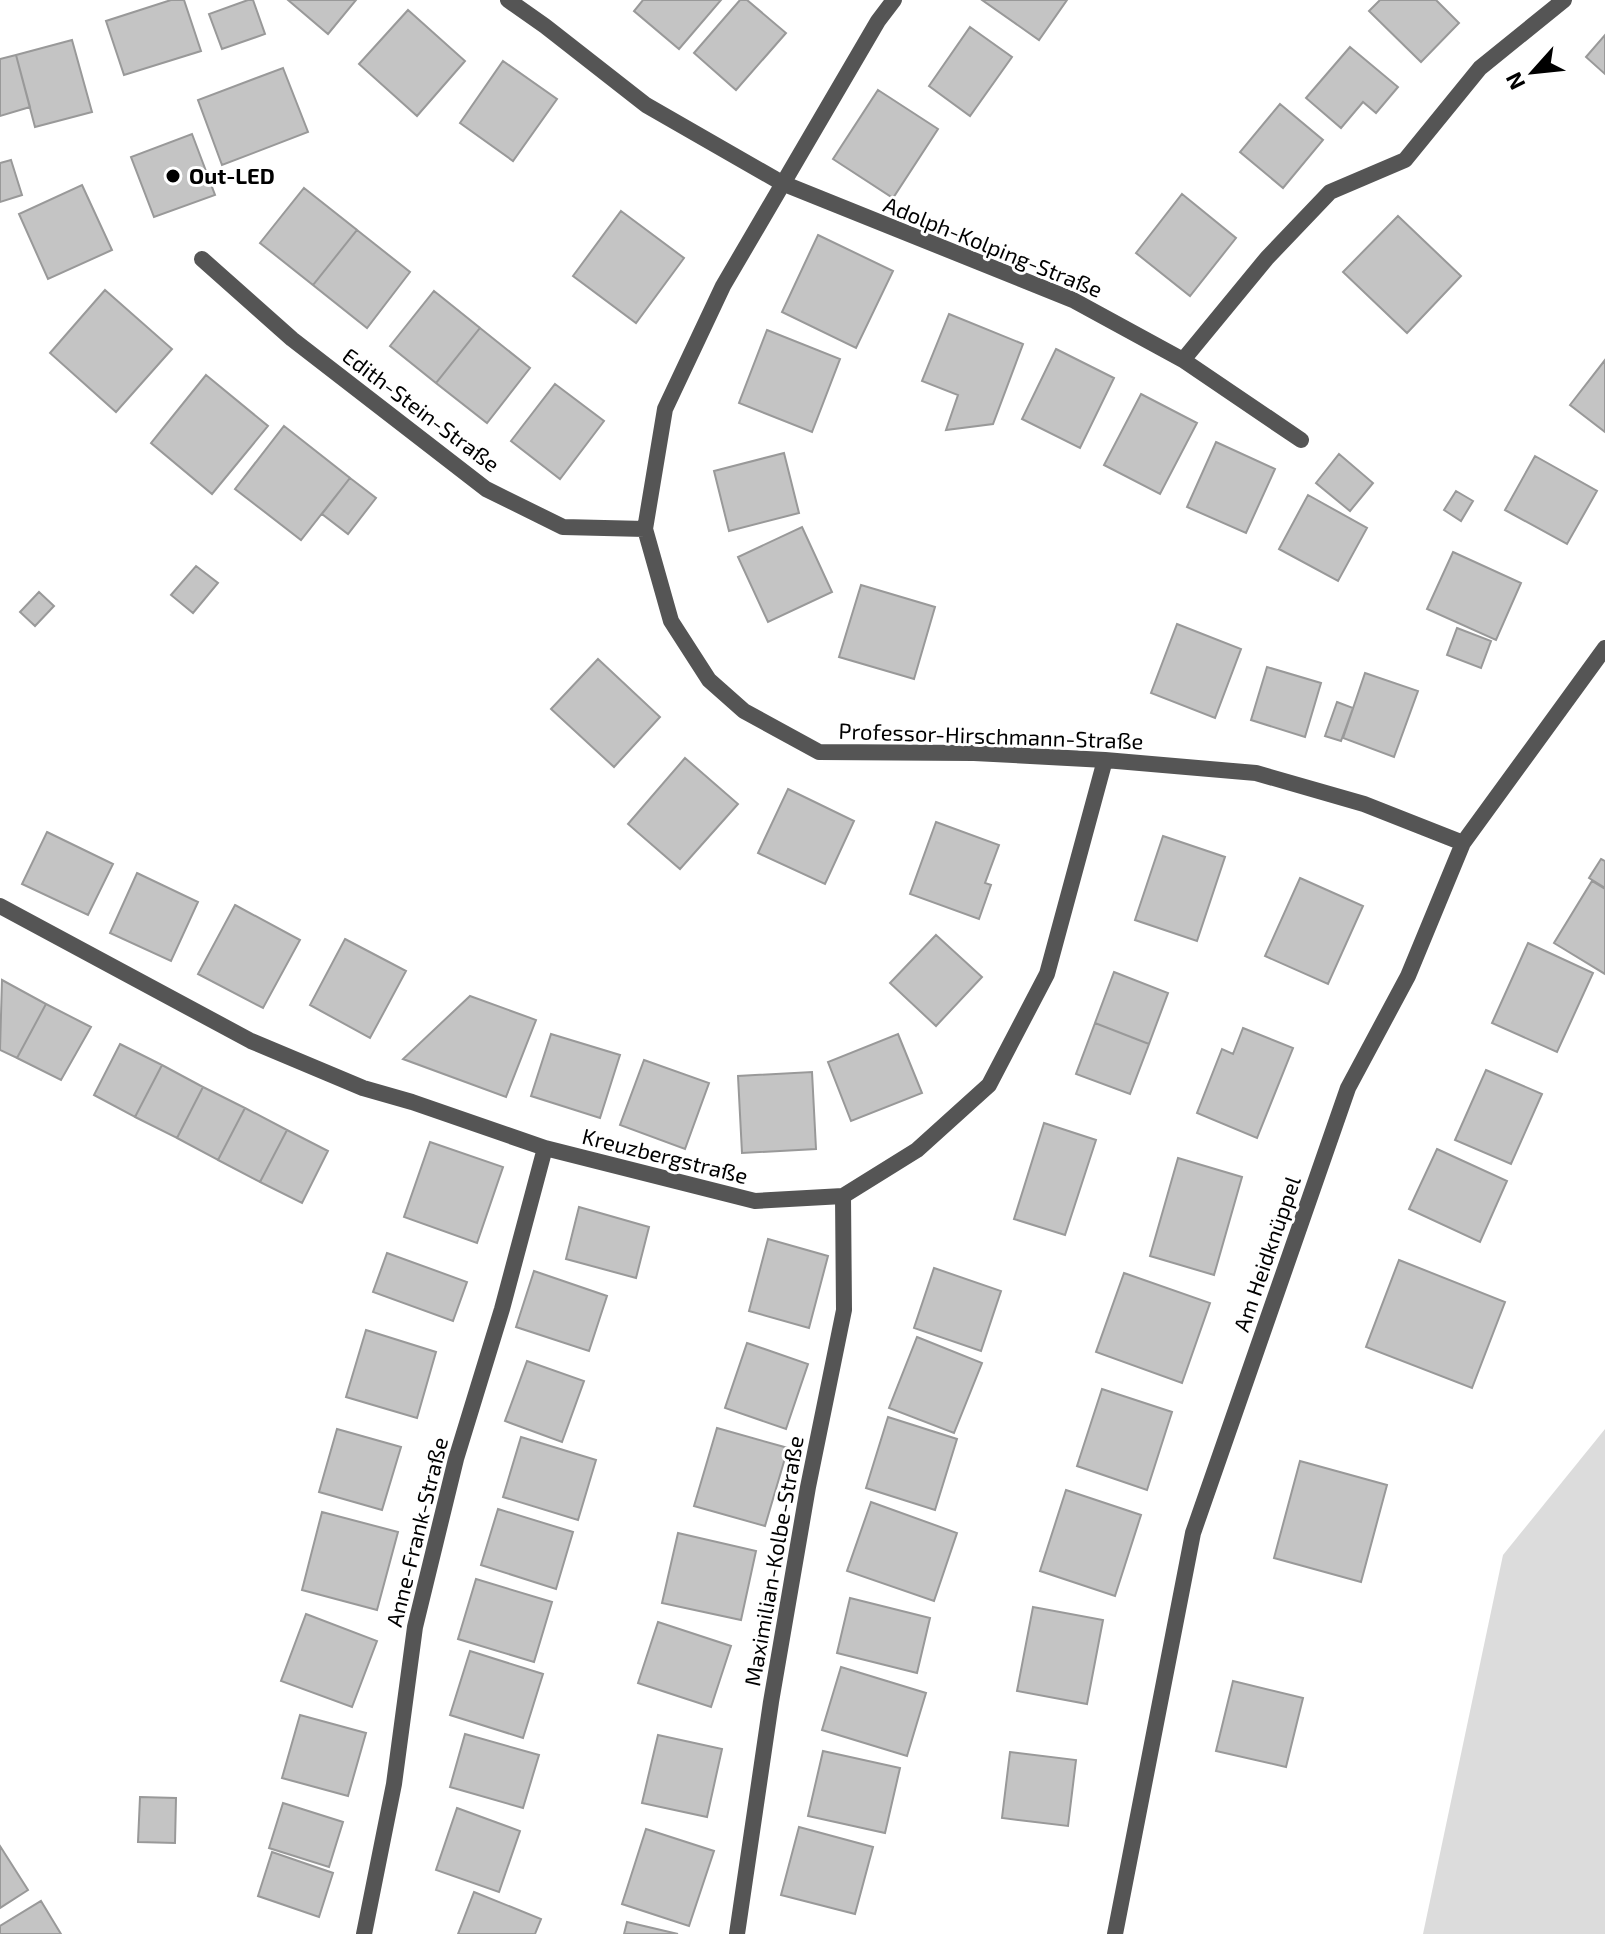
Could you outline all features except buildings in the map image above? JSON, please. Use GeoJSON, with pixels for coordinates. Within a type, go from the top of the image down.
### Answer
{"type":"FeatureCollection","features":[{"type":"Feature","properties":{"kind":"street","name":"Adolph-Kolping-Straße"},"geometry":{"type":"LineString","coordinates":[[508,0],[646,105],[782,183],[1073,300],[1183,360],[1301,440]]}},
{"type":"Feature","properties":{"kind":"street","name":"Professor-Hirschmann-Straße"},"geometry":{"type":"LineString","coordinates":[[894,0],[878,21],[723,286],[665,409],[645,529],[671,621],[709,680],[744,711],[819,752],[974,753],[1256,773],[1364,804],[1463,843]]}},
{"type":"Feature","properties":{"kind":"street"},"geometry":{"type":"LineString","coordinates":[[1183,360],[1267,258],[1330,192],[1405,160],[1480,68],[1564,0]]}},
{"type":"Feature","properties":{"kind":"street","name":"Edith-Stein-Straße"},"geometry":{"type":"LineString","coordinates":[[202,259],[292,339],[486,489],[563,527],[645,529]]}},
{"type":"Feature","properties":{"kind":"street","name":"Am Heidknüppel"},"geometry":{"type":"LineString","coordinates":[[1115,1934],[1193,1533],[1348,1088],[1408,976],[1463,843],[1605,648]]}},
{"type":"Feature","properties":{"kind":"street","name":"Kreuzbergstraße"},"geometry":{"type":"LineString","coordinates":[[0,906],[251,1041],[363,1088],[545,1148],[755,1201],[843,1196],[917,1150],[989,1085],[1047,974],[1105,760]]}},
{"type":"Feature","properties":{"kind":"street","name":"Anne-Frank-Straße"},"geometry":{"type":"LineString","coordinates":[[364,1934],[394,1784],[415,1627],[456,1459],[502,1309],[545,1148]]}},
{"type":"Feature","properties":{"kind":"street","name":"Maximilian-Kolbe-Straße"},"geometry":{"type":"LineString","coordinates":[[737,1934],[771,1702],[805,1503],[844,1310],[843,1196]]}},
{"type":"Feature","properties":{"kind":"shaded area"},"geometry":{"type":"Polygon","coordinates":[[[1605,1429],[1605,1934],[1423,1934],[1503,1555],[1605,1429]]]}},
{"type":"Feature","properties":{"kind":"place","name":"Out-LED"},"geometry":{"type":"Point","coordinates":[173,176]}}]}
